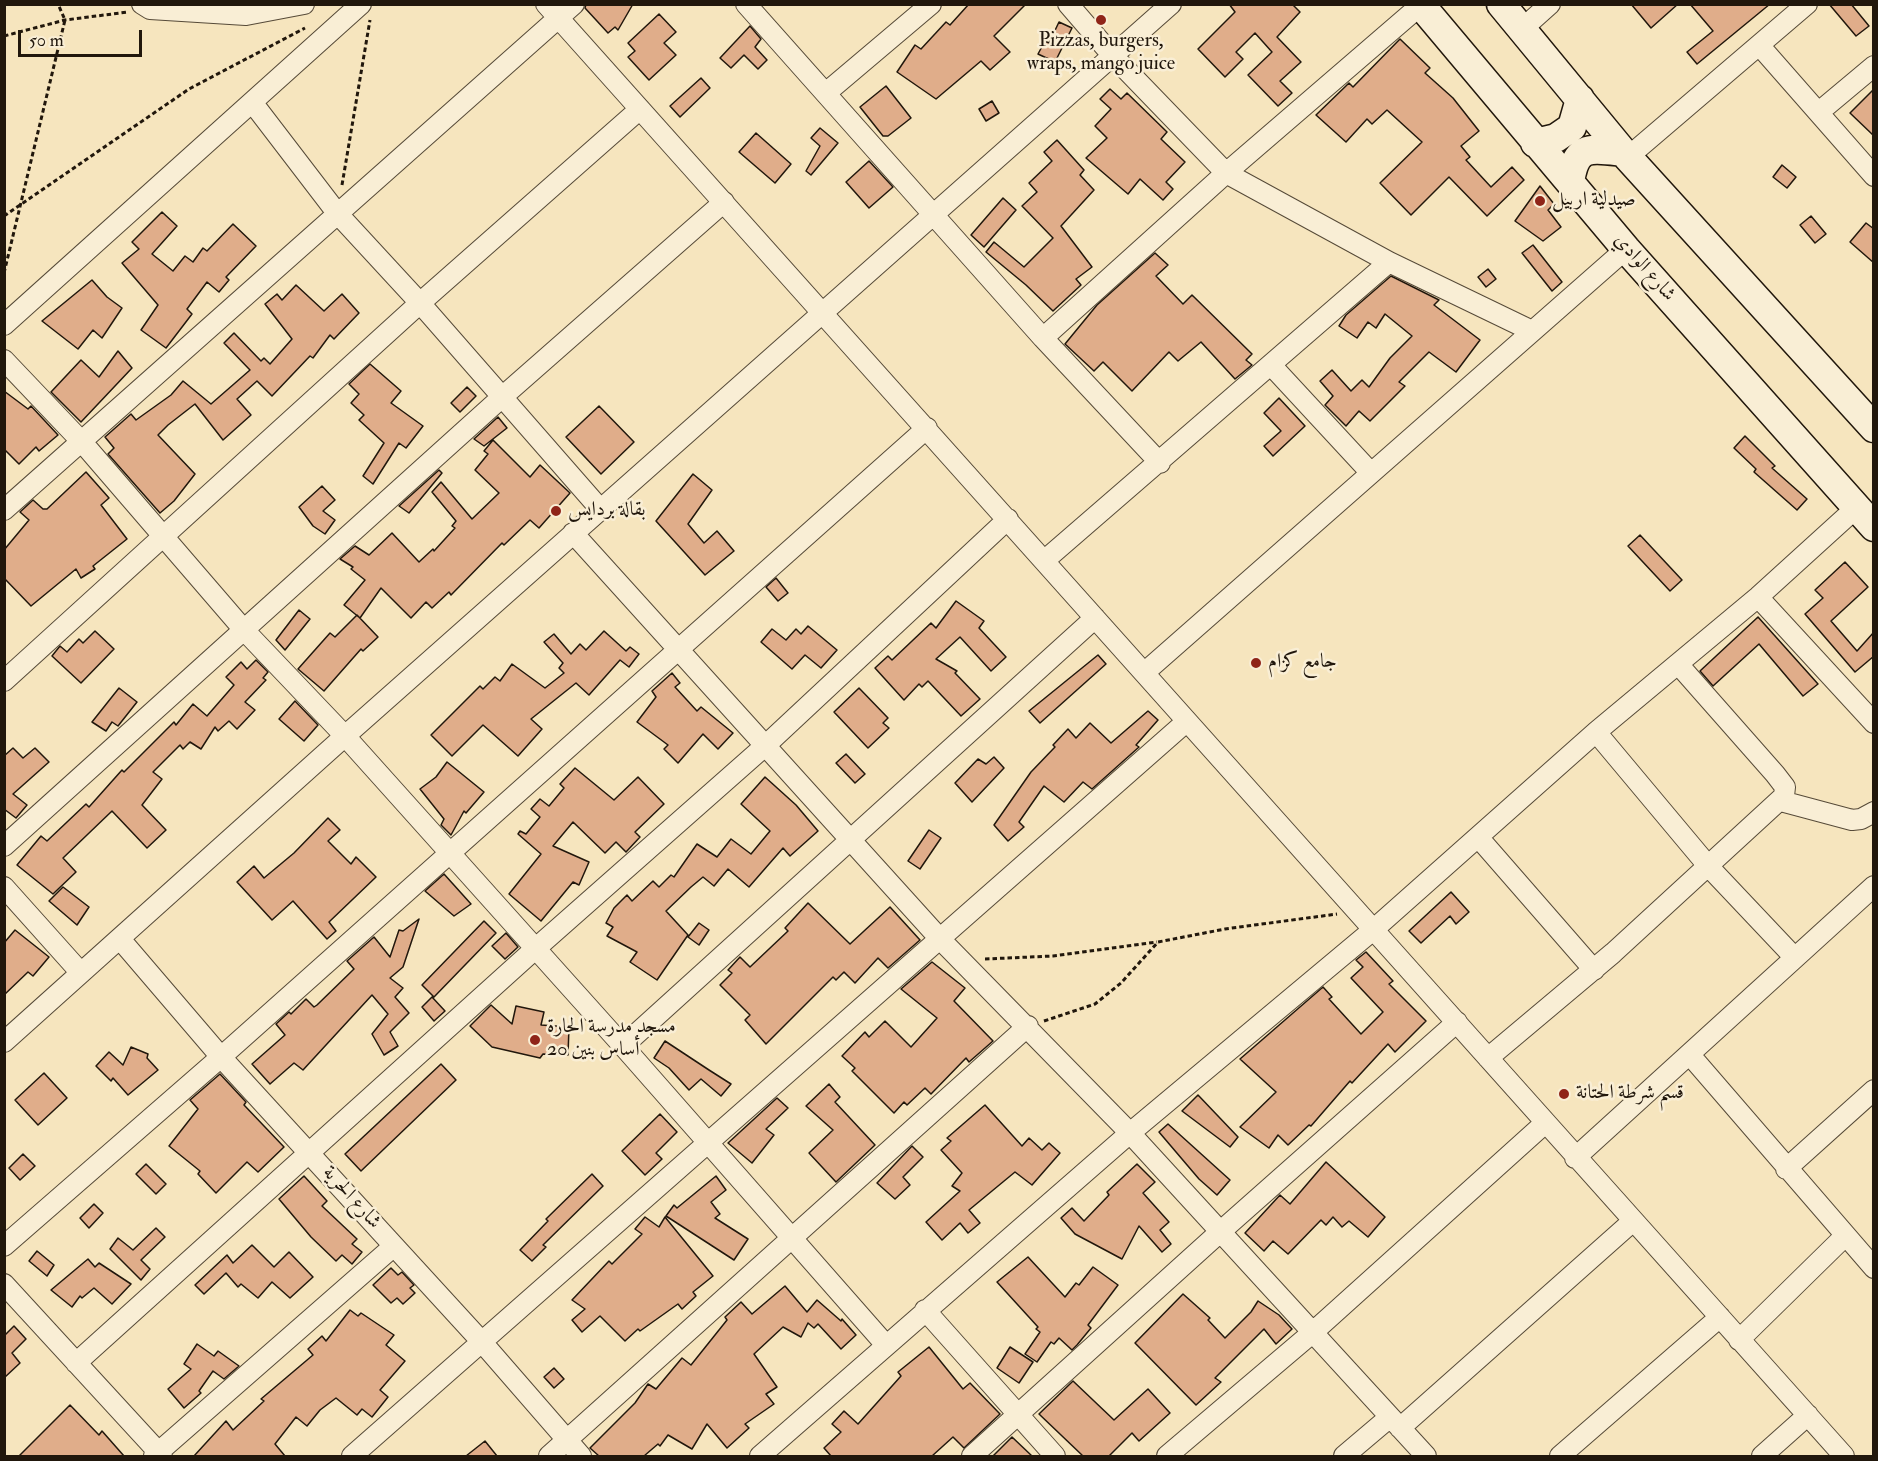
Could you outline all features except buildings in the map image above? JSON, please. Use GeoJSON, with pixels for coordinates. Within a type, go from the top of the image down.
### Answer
{"type":"FeatureCollection","features":[{"type":"Feature","properties":{"kind":"main road"},"geometry":{"type":"LineString","coordinates":[[1501,4],[1625,155],[1874,428]]}},
{"type":"Feature","properties":{"kind":"main road","name":"شارع الوادي"},"geometry":{"type":"LineString","coordinates":[[1420,5],[1626,249],[1865,517]]}},
{"type":"Feature","properties":{"kind":"main road"},"geometry":{"type":"LineString","coordinates":[[1535,143],[1556,138],[1572,127],[1580,99]]}},
{"type":"Feature","properties":{"kind":"main road"},"geometry":{"type":"LineString","coordinates":[[1570,182],[1573,165],[1582,153],[1592,148],[1625,155]]}},
{"type":"Feature","properties":{"kind":"street"},"geometry":{"type":"LineString","coordinates":[[146,7],[246,15],[304,4]]}},
{"type":"Feature","properties":{"kind":"street"},"geometry":{"type":"LineString","coordinates":[[4,510],[337,213],[552,12],[574,4]]}},
{"type":"Feature","properties":{"kind":"street"},"geometry":{"type":"LineString","coordinates":[[827,92],[931,4]]}},
{"type":"Feature","properties":{"kind":"street"},"geometry":{"type":"LineString","coordinates":[[1068,4],[1112,55],[1226,173],[1389,262],[1532,331]]}},
{"type":"Feature","properties":{"kind":"street"},"geometry":{"type":"LineString","coordinates":[[4,1042],[573,533],[934,217],[1171,4]]}},
{"type":"Feature","properties":{"kind":"street"},"geometry":{"type":"LineString","coordinates":[[1521,30],[1550,4]]}},
{"type":"Feature","properties":{"kind":"street"},"geometry":{"type":"LineString","coordinates":[[1625,155],[1807,4]]}},
{"type":"Feature","properties":{"kind":"street"},"geometry":{"type":"LineString","coordinates":[[1043,338],[1226,173],[1420,5]]}},
{"type":"Feature","properties":{"kind":"street"},"geometry":{"type":"LineString","coordinates":[[756,8],[934,217],[1160,463]]}},
{"type":"Feature","properties":{"kind":"street"},"geometry":{"type":"LineString","coordinates":[[4,325],[252,102],[366,10]]}},
{"type":"Feature","properties":{"kind":"street"},"geometry":{"type":"LineString","coordinates":[[552,12],[1457,1022],[1544,1124],[1844,1456]]}},
{"type":"Feature","properties":{"kind":"street"},"geometry":{"type":"LineString","coordinates":[[1759,45],[1874,176]]}},
{"type":"Feature","properties":{"kind":"street"},"geometry":{"type":"LineString","coordinates":[[1819,112],[1874,66]]}},
{"type":"Feature","properties":{"kind":"street"},"geometry":{"type":"LineString","coordinates":[[252,102],[337,213],[420,303],[601,510]]}},
{"type":"Feature","properties":{"kind":"street"},"geometry":{"type":"LineString","coordinates":[[4,681],[420,303],[640,109]]}},
{"type":"Feature","properties":{"kind":"street"},"geometry":{"type":"LineString","coordinates":[[4,846],[501,398],[724,202]]}},
{"type":"Feature","properties":{"kind":"street"},"geometry":{"type":"LineString","coordinates":[[1144,673],[1626,249]]}},
{"type":"Feature","properties":{"kind":"street"},"geometry":{"type":"LineString","coordinates":[[1045,561],[1389,262]]}},
{"type":"Feature","properties":{"kind":"street"},"geometry":{"type":"LineString","coordinates":[[4,360],[81,442],[244,630],[345,736],[447,853],[623,1046],[885,1344]]}},
{"type":"Feature","properties":{"kind":"street"},"geometry":{"type":"LineString","coordinates":[[1271,365],[1371,473]]}},
{"type":"Feature","properties":{"kind":"street"},"geometry":{"type":"LineString","coordinates":[[4,1246],[221,1057],[677,648],[927,428]]}},
{"type":"Feature","properties":{"kind":"street"},"geometry":{"type":"LineString","coordinates":[[760,1456],[885,1344],[1130,1133],[1373,930],[1596,732],[1758,597],[1865,517]]}},
{"type":"Feature","properties":{"kind":"street"},"geometry":{"type":"LineString","coordinates":[[76,1363],[535,949],[766,745],[1008,519]]}},
{"type":"Feature","properties":{"kind":"street"},"geometry":{"type":"LineString","coordinates":[[573,533],[941,940],[1028,1026],[1130,1133],[1426,1456]]}},
{"type":"Feature","properties":{"kind":"street"},"geometry":{"type":"LineString","coordinates":[[1758,597],[1870,712]]}},
{"type":"Feature","properties":{"kind":"street"},"geometry":{"type":"LineString","coordinates":[[623,1046],[1095,618]]}},
{"type":"Feature","properties":{"kind":"street"},"geometry":{"type":"LineString","coordinates":[[1488,1058],[1594,970],[1781,801],[1785,787],[1678,664]]}},
{"type":"Feature","properties":{"kind":"street"},"geometry":{"type":"LineString","coordinates":[[352,1456],[481,1341],[709,1145],[1186,722]]}},
{"type":"Feature","properties":{"kind":"street"},"geometry":{"type":"LineString","coordinates":[[1596,732],[1708,867],[1795,958]]}},
{"type":"Feature","properties":{"kind":"street"},"geometry":{"type":"LineString","coordinates":[[1781,801],[1852,820],[1861,819],[1874,812]]}},
{"type":"Feature","properties":{"kind":"street"},"geometry":{"type":"LineString","coordinates":[[1478,837],[1594,970]]}},
{"type":"Feature","properties":{"kind":"street"},"geometry":{"type":"LineString","coordinates":[[4,887],[81,973]]}},
{"type":"Feature","properties":{"kind":"street"},"geometry":{"type":"LineString","coordinates":[[1575,1158],[1795,958],[1870,896]]}},
{"type":"Feature","properties":{"kind":"street","name":"شارع الحرية"},"geometry":{"type":"LineString","coordinates":[[120,939],[221,1057],[481,1341],[581,1456]]}},
{"type":"Feature","properties":{"kind":"street"},"geometry":{"type":"LineString","coordinates":[[972,1456],[1457,1022]]}},
{"type":"Feature","properties":{"kind":"street"},"geometry":{"type":"LineString","coordinates":[[549,1456],[1028,1026]]}},
{"type":"Feature","properties":{"kind":"street"},"geometry":{"type":"LineString","coordinates":[[1690,1055],[1786,1169],[1874,1268]]}},
{"type":"Feature","properties":{"kind":"street"},"geometry":{"type":"LineString","coordinates":[[1786,1169],[1874,1090]]}},
{"type":"Feature","properties":{"kind":"street"},"geometry":{"type":"LineString","coordinates":[[1167,1456],[1312,1333],[1544,1124]]}},
{"type":"Feature","properties":{"kind":"street"},"geometry":{"type":"LineString","coordinates":[[1344,1456],[1395,1422],[1632,1221]]}},
{"type":"Feature","properties":{"kind":"street"},"geometry":{"type":"LineString","coordinates":[[1739,1340],[1845,1236]]}},
{"type":"Feature","properties":{"kind":"street"},"geometry":{"type":"LineString","coordinates":[[4,1284],[159,1455],[394,1246]]}},
{"type":"Feature","properties":{"kind":"street"},"geometry":{"type":"LineString","coordinates":[[925,1310],[1056,1456]]}},
{"type":"Feature","properties":{"kind":"street"},"geometry":{"type":"LineString","coordinates":[[1560,1456],[1720,1317]]}},
{"type":"Feature","properties":{"kind":"street"},"geometry":{"type":"LineString","coordinates":[[1762,1456],[1808,1416]]}},
{"type":"Feature","properties":{"kind":"path"},"geometry":{"type":"LineString","coordinates":[[4,273],[65,20],[58,4]]}},
{"type":"Feature","properties":{"kind":"path"},"geometry":{"type":"LineString","coordinates":[[4,36],[65,20],[146,7]]}},
{"type":"Feature","properties":{"kind":"path"},"geometry":{"type":"LineString","coordinates":[[337,213],[366,10]]}},
{"type":"Feature","properties":{"kind":"path"},"geometry":{"type":"LineString","coordinates":[[4,216],[22,206],[189,89],[310,26]]}},
{"type":"Feature","properties":{"kind":"path"},"geometry":{"type":"LineString","coordinates":[[962,960],[1053,956],[1158,942],[1225,929],[1357,912]]}},
{"type":"Feature","properties":{"kind":"path"},"geometry":{"type":"LineString","coordinates":[[1028,1026],[1095,1004],[1121,983],[1158,942]]}},
{"type":"Feature","properties":{"kind":"place","name":"Pizzas, burgers, wraps, mango juice"},"geometry":{"type":"Point","coordinates":[1101,20]}},
{"type":"Feature","properties":{"kind":"place","name":"صيدلية اربيل"},"geometry":{"type":"Point","coordinates":[1540,201]}},
{"type":"Feature","properties":{"kind":"place","name":"بقالة بردايس"},"geometry":{"type":"Point","coordinates":[556,511]}},
{"type":"Feature","properties":{"kind":"place","name":"جامع كزام"},"geometry":{"type":"Point","coordinates":[1256,663]}},
{"type":"Feature","properties":{"kind":"place","name":"مسجد مدرسة الحارة 20 أساس بنين"},"geometry":{"type":"Point","coordinates":[535,1040]}},
{"type":"Feature","properties":{"kind":"place","name":"قسم شرطة الحتانة"},"geometry":{"type":"Point","coordinates":[1564,1094]}}]}
